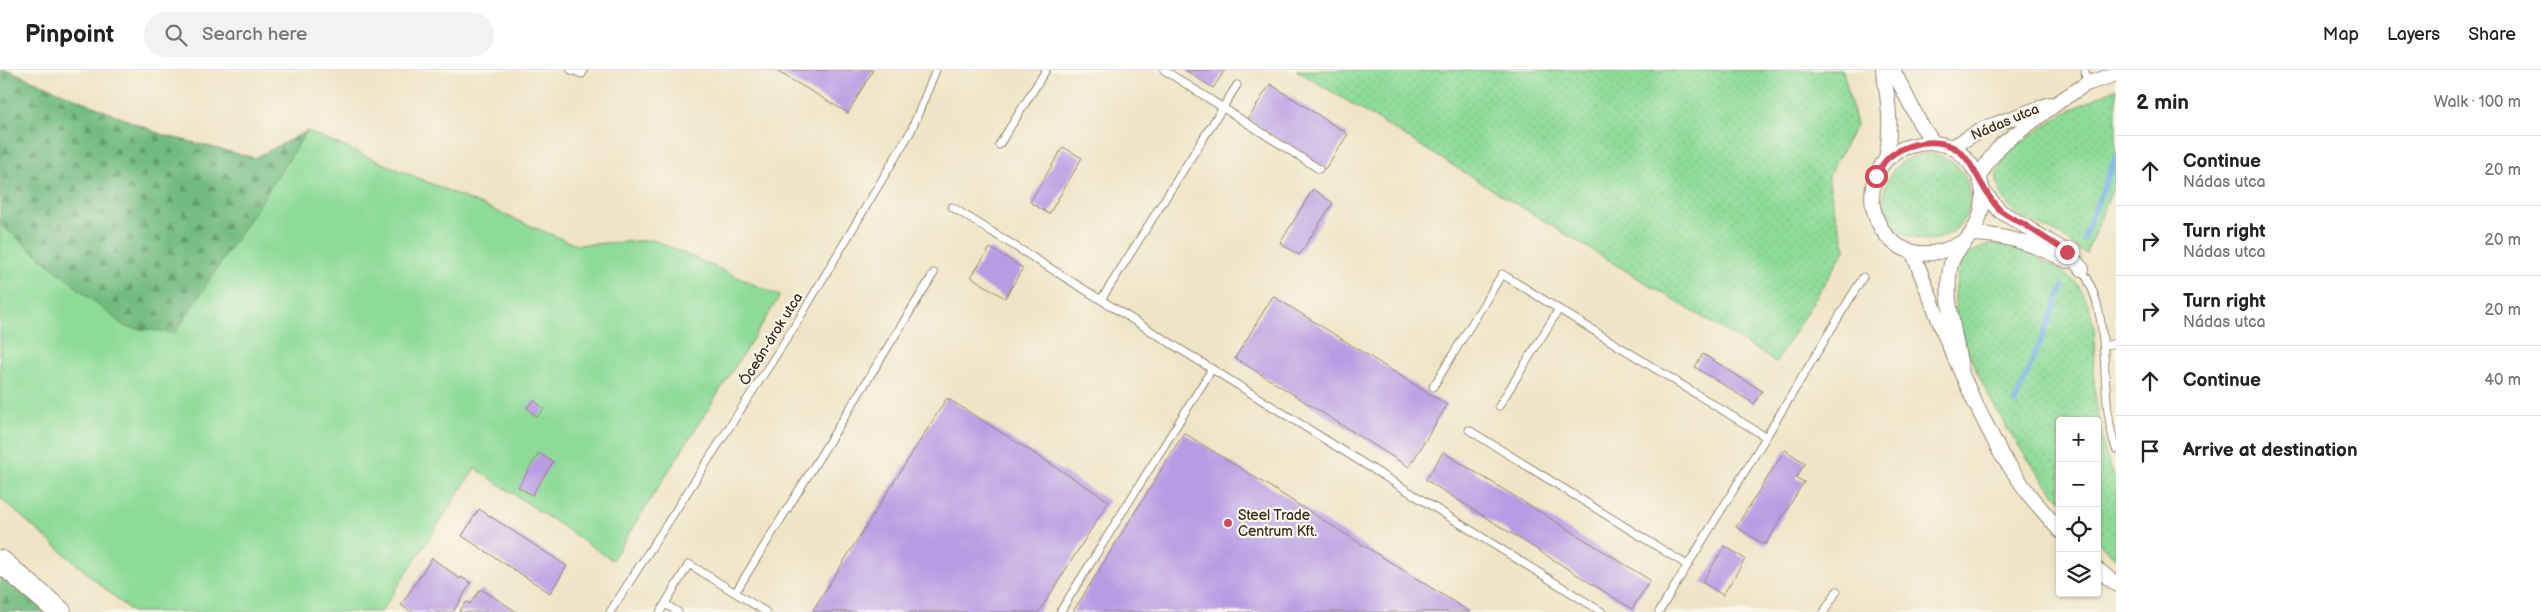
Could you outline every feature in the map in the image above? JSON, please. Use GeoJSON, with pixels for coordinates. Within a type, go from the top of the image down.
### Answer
{"type":"FeatureCollection","features":[{"type":"Feature","properties":{"kind":"main road"},"geometry":{"type":"LineString","coordinates":[[0,561],[60,612]]}},
{"type":"Feature","properties":{"kind":"street"},"geometry":{"type":"LineString","coordinates":[[1883,70],[1890,108],[1891,135],[1886,160]]}},
{"type":"Feature","properties":{"kind":"street"},"geometry":{"type":"LineString","coordinates":[[1893,70],[1921,125],[1933,142]]}},
{"type":"Feature","properties":{"kind":"street","name":"Nádas utca"},"geometry":{"type":"LineString","coordinates":[[1962,374],[1949,304],[1950,267],[1982,214],[1981,184],[1989,160],[2002,144],[2060,100],[2086,84],[2116,74]]}},
{"type":"Feature","properties":{"kind":"street","name":"Nádas utca"},"geometry":{"type":"LineString","coordinates":[[1952,147],[1985,128],[2060,100]]}},
{"type":"Feature","properties":{"kind":"street","name":"Nádas utca"},"geometry":{"type":"LineString","coordinates":[[1913,253],[1896,245],[1882,231],[1874,214],[1872,195],[1876,176],[1886,160],[1902,148],[1921,142],[1933,142],[1952,147],[1964,156],[1981,184]]}},
{"type":"Feature","properties":{"kind":"street"},"geometry":{"type":"LineString","coordinates":[[1981,184],[2000,211],[2067,252],[2082,269]]}},
{"type":"Feature","properties":{"kind":"street"},"geometry":{"type":"LineString","coordinates":[[2056,526],[2030,496],[2001,454],[1962,374],[1913,253],[1930,254],[1946,251],[1966,239],[2006,236],[2049,252],[2082,269]]}},
{"type":"Feature","properties":{"kind":"street"},"geometry":{"type":"LineString","coordinates":[[2101,571],[2116,584]]}},
{"type":"Feature","properties":{"kind":"lane"},"geometry":{"type":"LineString","coordinates":[[571,70],[582,74],[584,70]]}},
{"type":"Feature","properties":{"kind":"lane","name":"Óceán-árok utca"},"geometry":{"type":"LineString","coordinates":[[610,612],[796,324],[911,132],[936,70]]}},
{"type":"Feature","properties":{"kind":"lane"},"geometry":{"type":"LineString","coordinates":[[998,145],[1046,70]]}},
{"type":"Feature","properties":{"kind":"lane"},"geometry":{"type":"LineString","coordinates":[[1164,70],[1319,169]]}},
{"type":"Feature","properties":{"kind":"lane"},"geometry":{"type":"LineString","coordinates":[[2084,70],[2086,84]]}},
{"type":"Feature","properties":{"kind":"lane"},"geometry":{"type":"LineString","coordinates":[[1101,300],[1238,85]]}},
{"type":"Feature","properties":{"kind":"lane"},"geometry":{"type":"LineString","coordinates":[[952,206],[1602,612]]}},
{"type":"Feature","properties":{"kind":"lane"},"geometry":{"type":"LineString","coordinates":[[2082,269],[2095,286],[2103,310],[2108,345],[2106,387],[2111,434],[2116,449]]}},
{"type":"Feature","properties":{"kind":"lane"},"geometry":{"type":"LineString","coordinates":[[735,593],[934,272]]}},
{"type":"Feature","properties":{"kind":"lane"},"geometry":{"type":"LineString","coordinates":[[1432,388],[1502,274],[1766,437]]}},
{"type":"Feature","properties":{"kind":"lane"},"geometry":{"type":"LineString","coordinates":[[1659,612],[1864,277]]}},
{"type":"Feature","properties":{"kind":"lane"},"geometry":{"type":"LineString","coordinates":[[1499,406],[1559,309]]}},
{"type":"Feature","properties":{"kind":"lane"},"geometry":{"type":"LineString","coordinates":[[2108,345],[2116,343]]}},
{"type":"Feature","properties":{"kind":"lane"},"geometry":{"type":"LineString","coordinates":[[1060,612],[1212,369]]}},
{"type":"Feature","properties":{"kind":"lane"},"geometry":{"type":"LineString","coordinates":[[1469,430],[1687,565]]}},
{"type":"Feature","properties":{"kind":"lane"},"geometry":{"type":"LineString","coordinates":[[660,612],[689,564],[766,612]]}},
{"type":"Feature","properties":{"kind":"lane"},"geometry":{"type":"LineString","coordinates":[[1824,612],[1837,591]]}},
{"type":"Feature","properties":{"kind":"lane"},"geometry":{"type":"LineString","coordinates":[[665,604],[678,612]]}},
{"type":"Feature","properties":{"kind":"green space"},"geometry":{"type":"Polygon","coordinates":[[[0,70],[8,70],[163,135],[255,158],[307,131],[175,333],[125,327],[0,224],[0,70]]]}},
{"type":"Feature","properties":{"kind":"green space"},"geometry":{"type":"Polygon","coordinates":[[[1296,70],[1843,70],[1856,125],[1828,177],[1835,214],[1846,248],[1776,362],[1296,70]]]}},
{"type":"Feature","properties":{"kind":"green space"},"geometry":{"type":"Polygon","coordinates":[[[2116,88],[2116,181],[2086,254],[2058,234],[2015,214],[2000,194],[1996,174],[2007,152],[2063,114],[2116,88]]]}},
{"type":"Feature","properties":{"kind":"green space"},"geometry":{"type":"Polygon","coordinates":[[[307,131],[576,245],[654,240],[780,296],[612,560],[475,468],[381,612],[132,612],[0,498],[0,224],[125,327],[175,333],[307,131]]]}},
{"type":"Feature","properties":{"kind":"green space"},"geometry":{"type":"Polygon","coordinates":[[[1927,154],[1943,157],[1951,161],[1963,173],[1967,181],[1970,197],[1967,213],[1963,221],[1951,233],[1943,237],[1927,240],[1911,237],[1903,233],[1891,221],[1887,213],[1884,197],[1887,181],[1891,173],[1903,161],[1911,157],[1927,154]]]}},
{"type":"Feature","properties":{"kind":"green space"},"geometry":{"type":"Polygon","coordinates":[[[1994,243],[2023,249],[2076,282],[2089,305],[2095,334],[2093,371],[2098,417],[2056,417],[2056,495],[2029,461],[1999,414],[1973,364],[1964,340],[1957,317],[1955,303],[1956,288],[1961,260],[1976,250],[1994,243]]]}},
{"type":"Feature","properties":{"kind":"green space"},"geometry":{"type":"Polygon","coordinates":[[[2101,432],[2105,453],[2116,481],[2116,559],[2101,545],[2101,432]]]}},
{"type":"Feature","properties":{"kind":"green space"},"geometry":{"type":"Polygon","coordinates":[[[0,573],[47,612],[0,612],[0,573]]]}},
{"type":"Feature","properties":{"kind":"building"},"geometry":{"type":"Polygon","coordinates":[[[775,70],[873,70],[848,113],[775,70]]]}},
{"type":"Feature","properties":{"kind":"building"},"geometry":{"type":"Polygon","coordinates":[[[1185,70],[1225,70],[1213,88],[1185,70]]]}},
{"type":"Feature","properties":{"kind":"building"},"geometry":{"type":"Polygon","coordinates":[[[1270,84],[1348,134],[1325,169],[1248,119],[1270,84]]]}},
{"type":"Feature","properties":{"kind":"building"},"geometry":{"type":"Polygon","coordinates":[[[1063,147],[1082,158],[1049,214],[1030,202],[1063,147]]]}},
{"type":"Feature","properties":{"kind":"building"},"geometry":{"type":"Polygon","coordinates":[[[1313,189],[1333,203],[1299,255],[1280,243],[1313,189]]]}},
{"type":"Feature","properties":{"kind":"building"},"geometry":{"type":"Polygon","coordinates":[[[990,248],[1023,268],[1005,298],[971,277],[990,248]]]}},
{"type":"Feature","properties":{"kind":"building"},"geometry":{"type":"Polygon","coordinates":[[[1273,296],[1447,405],[1409,467],[1235,358],[1273,296]]]}},
{"type":"Feature","properties":{"kind":"building"},"geometry":{"type":"Polygon","coordinates":[[[1703,354],[1762,391],[1754,404],[1695,367],[1703,354]]]}},
{"type":"Feature","properties":{"kind":"building"},"geometry":{"type":"Polygon","coordinates":[[[947,398],[1109,501],[1039,612],[817,612],[813,610],[947,398]]]}},
{"type":"Feature","properties":{"kind":"building"},"geometry":{"type":"Polygon","coordinates":[[[534,400],[544,409],[537,417],[527,408],[534,400]]]}},
{"type":"Feature","properties":{"kind":"building","name":"Steel Trade Centrum Kft."},"geometry":{"type":"Polygon","coordinates":[[[1184,433],[1470,612],[1073,612],[1184,433]]]}},
{"type":"Feature","properties":{"kind":"building"},"geometry":{"type":"Polygon","coordinates":[[[1785,450],[1805,463],[1796,478],[1804,482],[1765,545],[1736,527],[1785,450]]]}},
{"type":"Feature","properties":{"kind":"building"},"geometry":{"type":"Polygon","coordinates":[[[1443,452],[1650,580],[1632,609],[1426,480],[1443,452]]]}},
{"type":"Feature","properties":{"kind":"building"},"geometry":{"type":"Polygon","coordinates":[[[539,453],[553,462],[532,495],[518,487],[539,453]]]}},
{"type":"Feature","properties":{"kind":"building"},"geometry":{"type":"Polygon","coordinates":[[[479,509],[567,566],[550,593],[462,536],[479,509]]]}},
{"type":"Feature","properties":{"kind":"building"},"geometry":{"type":"Polygon","coordinates":[[[1725,546],[1745,559],[1723,595],[1702,582],[1725,546]]]}},
{"type":"Feature","properties":{"kind":"building"},"geometry":{"type":"Polygon","coordinates":[[[432,558],[460,579],[461,577],[471,583],[453,612],[411,612],[401,605],[432,558]]]}},
{"type":"Feature","properties":{"kind":"building"},"geometry":{"type":"Polygon","coordinates":[[[481,589],[517,612],[459,612],[466,602],[470,604],[481,589]]]}},
{"type":"Feature","properties":{"kind":"waterway"},"geometry":{"type":"LineString","coordinates":[[2083,239],[2116,156]]}},
{"type":"Feature","properties":{"kind":"waterway"},"geometry":{"type":"LineString","coordinates":[[2015,403],[2063,286]]}},
{"type":"Feature","properties":{"kind":"place","name":"Steel Trade Centrum Kft."},"geometry":{"type":"Point","coordinates":[1228,523]}},
{"type":"Feature","properties":{"kind":"route"},"geometry":{"type":"LineString","coordinates":[[1876,176],[1886,160],[1902,148],[1921,142],[1933,142],[1952,147],[1964,156],[1979,177],[1983,190],[2000,211],[2041,234],[2067,252]]}}]}
